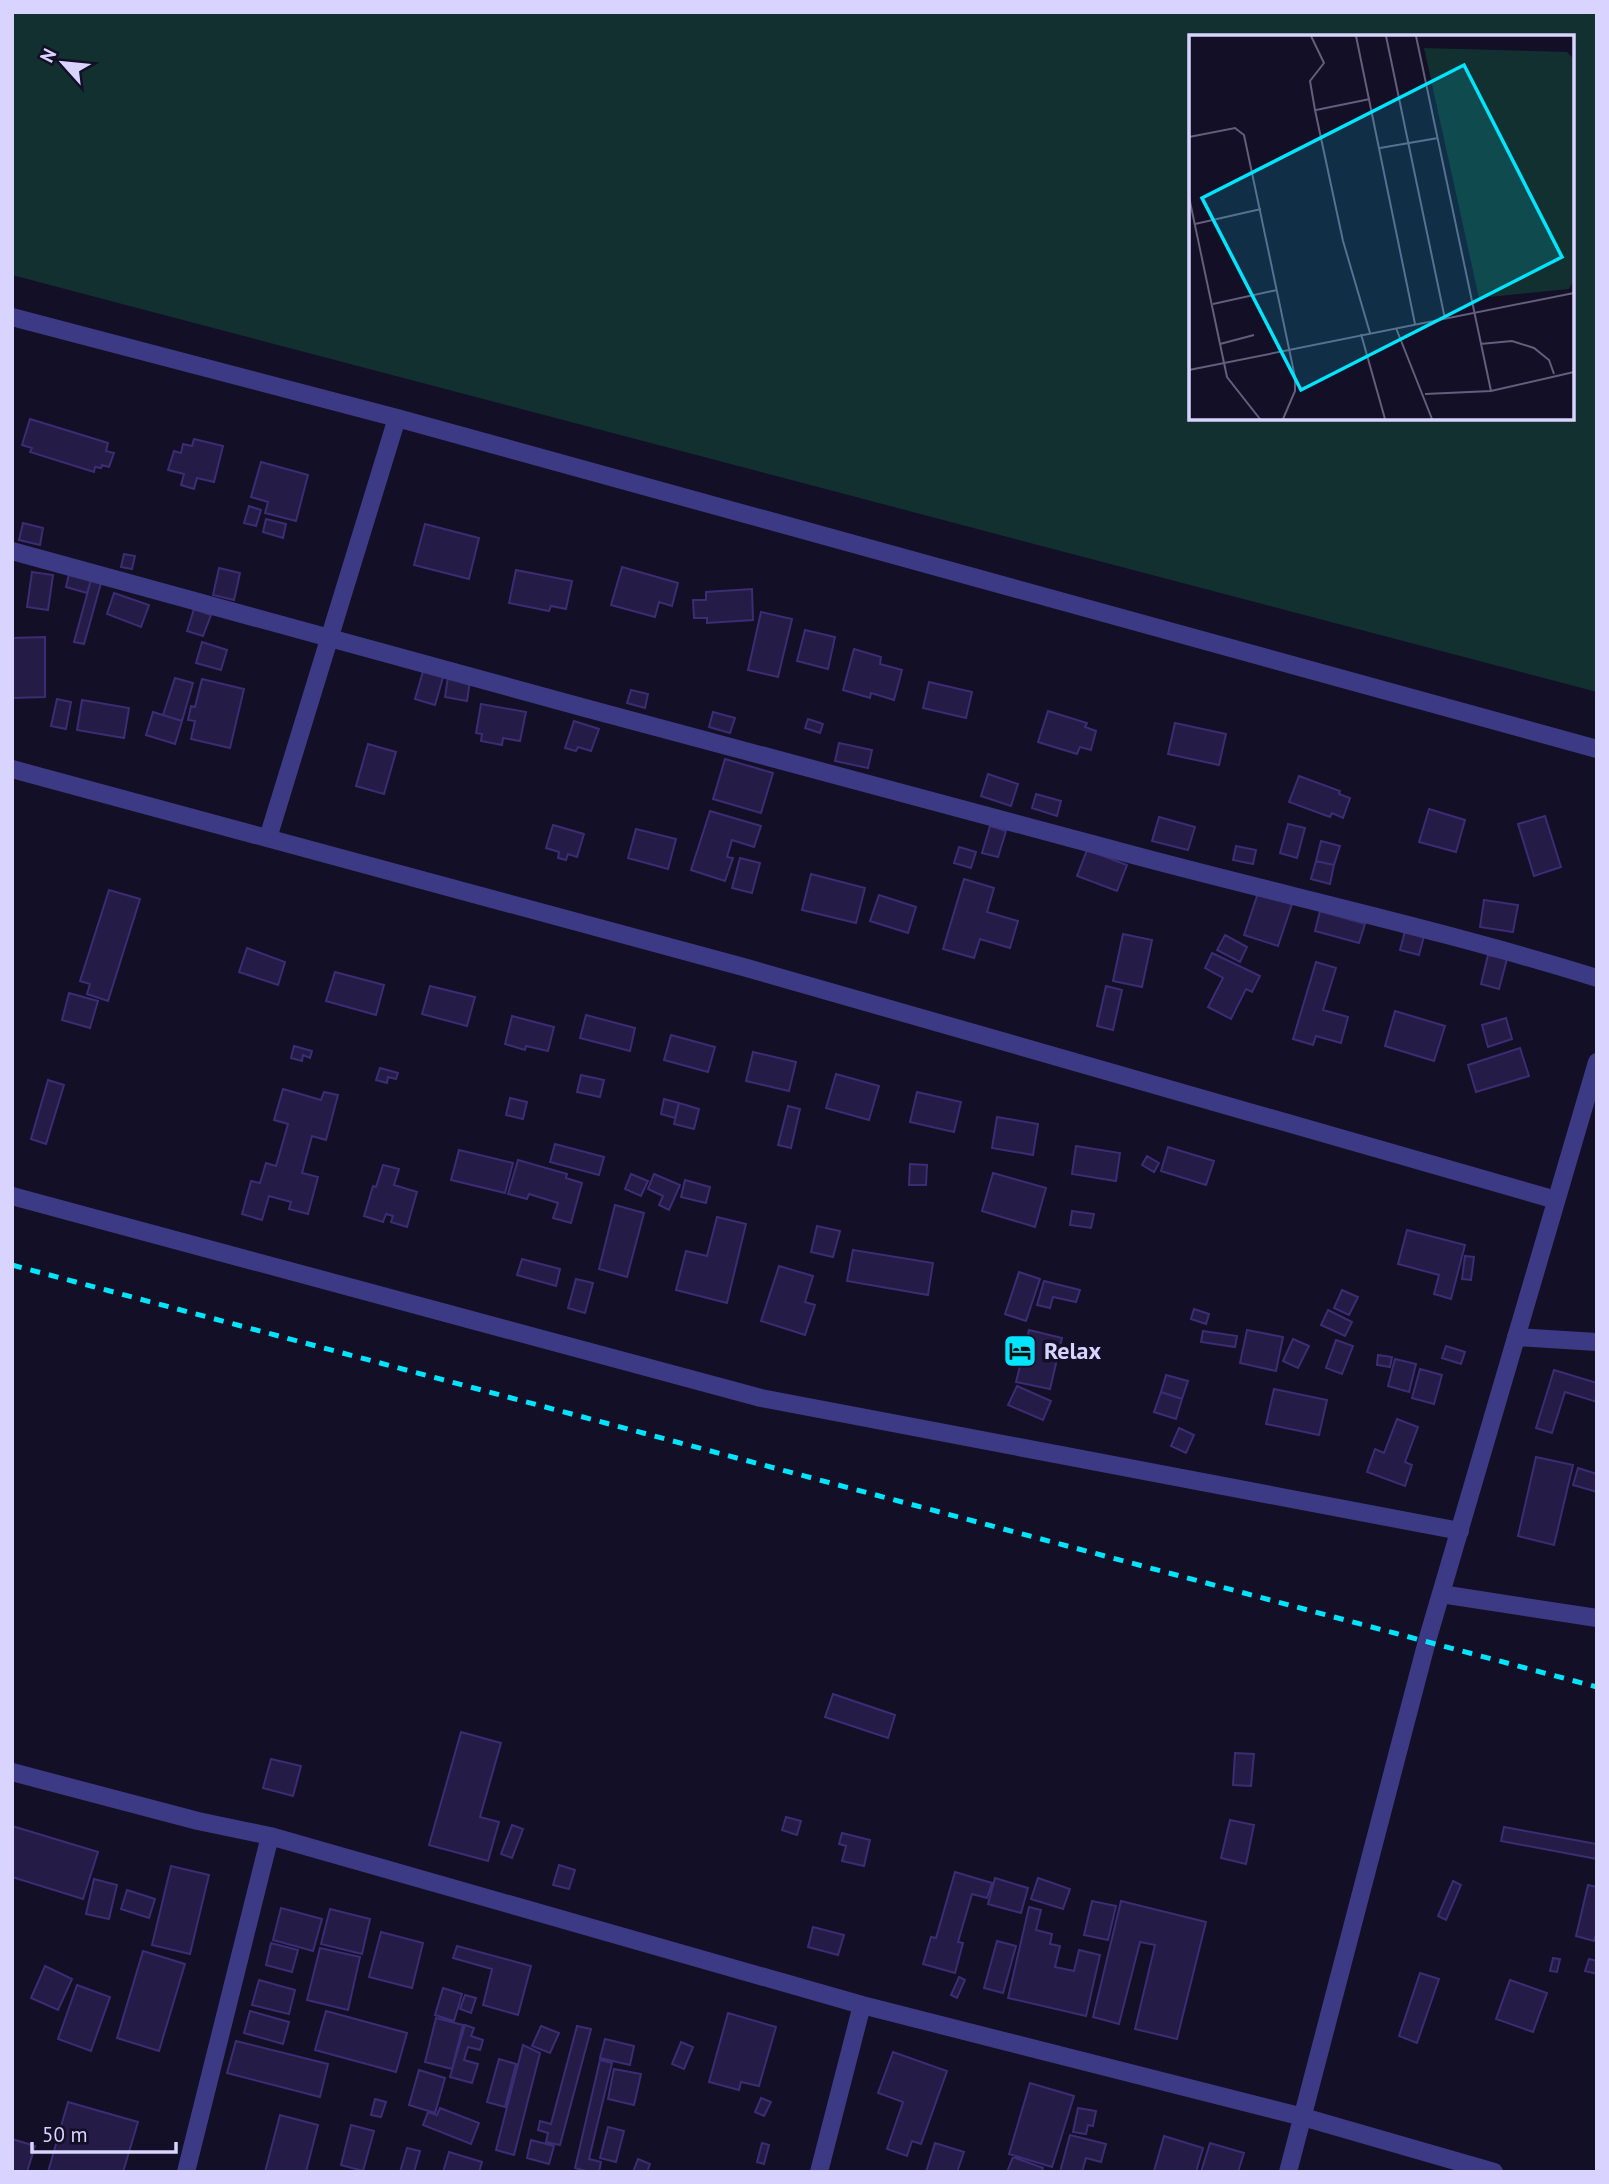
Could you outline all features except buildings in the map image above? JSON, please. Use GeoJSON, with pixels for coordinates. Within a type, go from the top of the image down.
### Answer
{"type":"FeatureCollection","features":[{"type":"Feature","properties":{"kind":"street"},"geometry":{"type":"LineString","coordinates":[[12,317],[397,418],[1597,749]]}},
{"type":"Feature","properties":{"kind":"street"},"geometry":{"type":"LineString","coordinates":[[268,838],[397,418]]}},
{"type":"Feature","properties":{"kind":"street"},"geometry":{"type":"LineString","coordinates":[[12,551],[330,640],[1171,866],[1507,950],[1597,978]]}},
{"type":"Feature","properties":{"kind":"street"},"geometry":{"type":"LineString","coordinates":[[12,769],[760,972],[1556,1200]]}},
{"type":"Feature","properties":{"kind":"street"},"geometry":{"type":"LineString","coordinates":[[1287,2172],[1441,1594],[1597,1062]]}},
{"type":"Feature","properties":{"kind":"street"},"geometry":{"type":"LineString","coordinates":[[12,1196],[761,1398],[1460,1531]]}},
{"type":"Feature","properties":{"kind":"street"},"geometry":{"type":"LineString","coordinates":[[1516,1338],[1597,1342]]}},
{"type":"Feature","properties":{"kind":"street"},"geometry":{"type":"LineString","coordinates":[[1441,1594],[1597,1618]]}},
{"type":"Feature","properties":{"kind":"street"},"geometry":{"type":"LineString","coordinates":[[12,1772],[198,1821],[270,1836],[862,2004],[1303,2117],[1494,2172]]}},
{"type":"Feature","properties":{"kind":"street"},"geometry":{"type":"LineString","coordinates":[[186,2172],[270,1836]]}},
{"type":"Feature","properties":{"kind":"street"},"geometry":{"type":"LineString","coordinates":[[819,2172],[862,2004]]}},
{"type":"Feature","properties":{"kind":"green space"},"geometry":{"type":"Polygon","coordinates":[[[12,12],[1597,12],[1597,692],[12,275],[12,12]]]}},
{"type":"Feature","properties":{"kind":"railway"},"geometry":{"type":"LineString","coordinates":[[12,1265],[1597,1687]]}},
{"type":"Feature","properties":{"kind":"place","name":"Relax"},"geometry":{"type":"Point","coordinates":[1020,1351]}}]}
